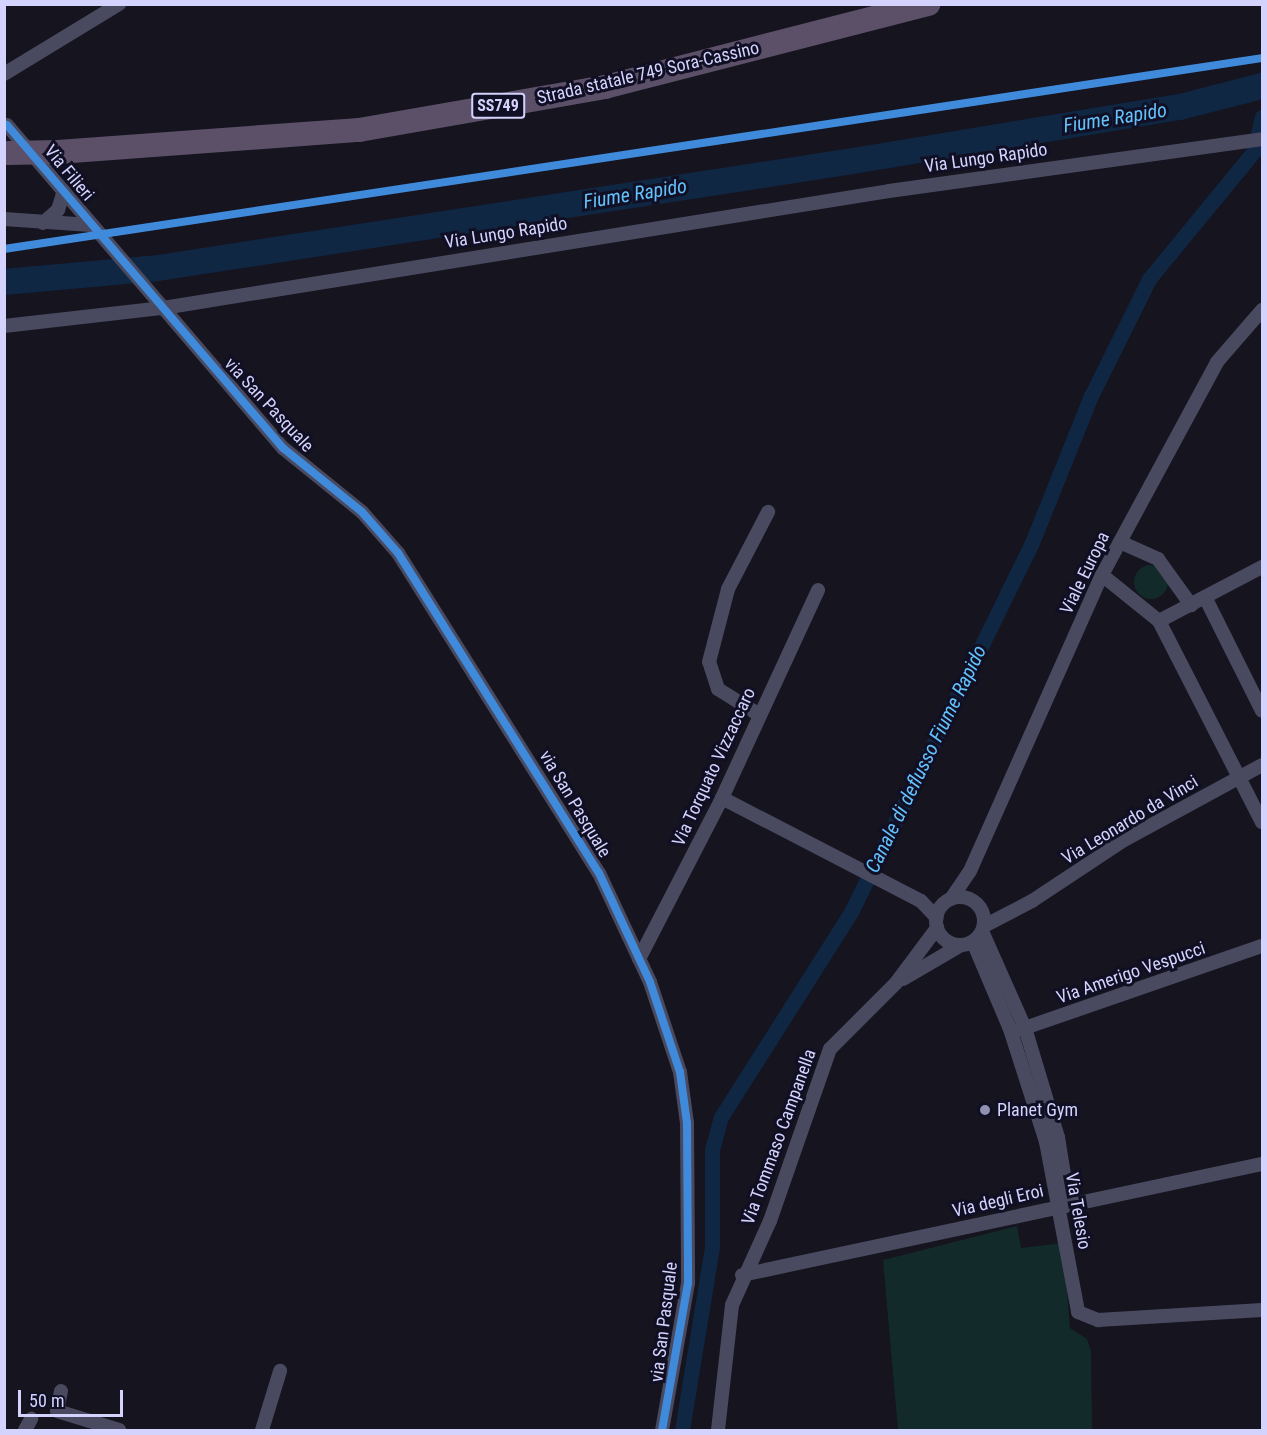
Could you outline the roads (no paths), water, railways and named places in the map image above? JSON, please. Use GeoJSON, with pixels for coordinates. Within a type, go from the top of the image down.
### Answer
{"type":"FeatureCollection","features":[{"type":"Feature","properties":{"kind":"highway","name":"Strada statale 749 Sora-Cassino"},"geometry":{"type":"LineString","coordinates":[[7,153],[58,152],[371,128],[605,87],[929,4]]}},
{"type":"Feature","properties":{"kind":"street"},"geometry":{"type":"LineString","coordinates":[[4,74],[119,4]]}},
{"type":"Feature","properties":{"kind":"street","name":"Via Filieri"},"geometry":{"type":"LineString","coordinates":[[5,123],[159,304]]}},
{"type":"Feature","properties":{"kind":"street","name":"Via Lungo Rapido"},"geometry":{"type":"LineString","coordinates":[[4,326],[889,191],[1263,139]]}},
{"type":"Feature","properties":{"kind":"street"},"geometry":{"type":"LineString","coordinates":[[43,223],[58,210],[64,190]]}},
{"type":"Feature","properties":{"kind":"street"},"geometry":{"type":"LineString","coordinates":[[4,219],[91,225]]}},
{"type":"Feature","properties":{"kind":"street","name":"via San Pasquale"},"geometry":{"type":"LineString","coordinates":[[159,304],[283,448],[362,512],[398,553],[560,807],[639,959],[680,1072],[687,1123],[688,1283],[662,1431]]}},
{"type":"Feature","properties":{"kind":"street","name":"Viale Europa"},"geometry":{"type":"LineString","coordinates":[[947,901],[970,871],[1102,575],[1217,362],[1263,310]]}},
{"type":"Feature","properties":{"kind":"street"},"geometry":{"type":"LineString","coordinates":[[758,714],[718,689],[709,662],[728,589],[768,512]]}},
{"type":"Feature","properties":{"kind":"street"},"geometry":{"type":"LineString","coordinates":[[1120,542],[1158,558],[1191,605]]}},
{"type":"Feature","properties":{"kind":"street"},"geometry":{"type":"LineString","coordinates":[[1159,621],[1263,567]]}},
{"type":"Feature","properties":{"kind":"street"},"geometry":{"type":"LineString","coordinates":[[1102,575],[1159,621],[1242,776],[1263,822]]}},
{"type":"Feature","properties":{"kind":"street","name":"Via Torquato Vizzaccaro"},"geometry":{"type":"LineString","coordinates":[[639,959],[722,798],[758,714],[818,590]]}},
{"type":"Feature","properties":{"kind":"street"},"geometry":{"type":"LineString","coordinates":[[1205,597],[1263,711]]}},
{"type":"Feature","properties":{"kind":"street","name":"Via Leonardo da Vinci"},"geometry":{"type":"LineString","coordinates":[[983,928],[1018,909],[1124,840],[1263,765]]}},
{"type":"Feature","properties":{"kind":"street"},"geometry":{"type":"LineString","coordinates":[[722,798],[921,901],[946,940],[967,944],[983,928],[973,901]]}},
{"type":"Feature","properties":{"kind":"street","name":"Viale Europa"},"geometry":{"type":"LineString","coordinates":[[970,871],[973,901]]}},
{"type":"Feature","properties":{"kind":"street"},"geometry":{"type":"LineString","coordinates":[[921,901],[973,901],[990,910],[1018,909]]}},
{"type":"Feature","properties":{"kind":"street"},"geometry":{"type":"LineString","coordinates":[[937,923],[947,901]]}},
{"type":"Feature","properties":{"kind":"street","name":"Via Tommaso Campanella"},"geometry":{"type":"LineString","coordinates":[[718,1431],[727,1336],[742,1275],[771,1221],[830,1049],[896,983],[937,923]]}},
{"type":"Feature","properties":{"kind":"street","name":"Via Telesio"},"geometry":{"type":"LineString","coordinates":[[983,928],[1025,1028],[1058,1137],[1073,1300],[1084,1318],[1263,1310]]}},
{"type":"Feature","properties":{"kind":"street","name":"Via Tommaso Campanella"},"geometry":{"type":"LineString","coordinates":[[896,983],[967,944]]}},
{"type":"Feature","properties":{"kind":"street","name":"Via Telesio"},"geometry":{"type":"LineString","coordinates":[[967,944],[1011,1033],[1065,1205]]}},
{"type":"Feature","properties":{"kind":"street","name":"Via Amerigo Vespucci"},"geometry":{"type":"LineString","coordinates":[[1011,1033],[1263,946]]}},
{"type":"Feature","properties":{"kind":"street","name":"Via degli Eroi"},"geometry":{"type":"LineString","coordinates":[[742,1275],[1263,1164]]}},
{"type":"Feature","properties":{"kind":"street"},"geometry":{"type":"LineString","coordinates":[[262,1431],[280,1371]]}},
{"type":"Feature","properties":{"kind":"street"},"geometry":{"type":"LineString","coordinates":[[61,1391],[57,1411],[119,1431]]}},
{"type":"Feature","properties":{"kind":"waterway","name":"Fiume Rapido"},"geometry":{"type":"LineString","coordinates":[[4,282],[158,268],[847,162],[1180,107],[1262,86]]}},
{"type":"Feature","properties":{"kind":"waterway","name":"Canale di deflusso Fiume Rapido"},"geometry":{"type":"LineString","coordinates":[[682,1430],[712,1246],[712,1150],[721,1117],[851,912],[1031,545],[1091,396],[1149,279],[1254,151],[1262,117]]}},
{"type":"Feature","properties":{"kind":"place","name":"Planet Gym"},"geometry":{"type":"Point","coordinates":[985,1110]}}]}
